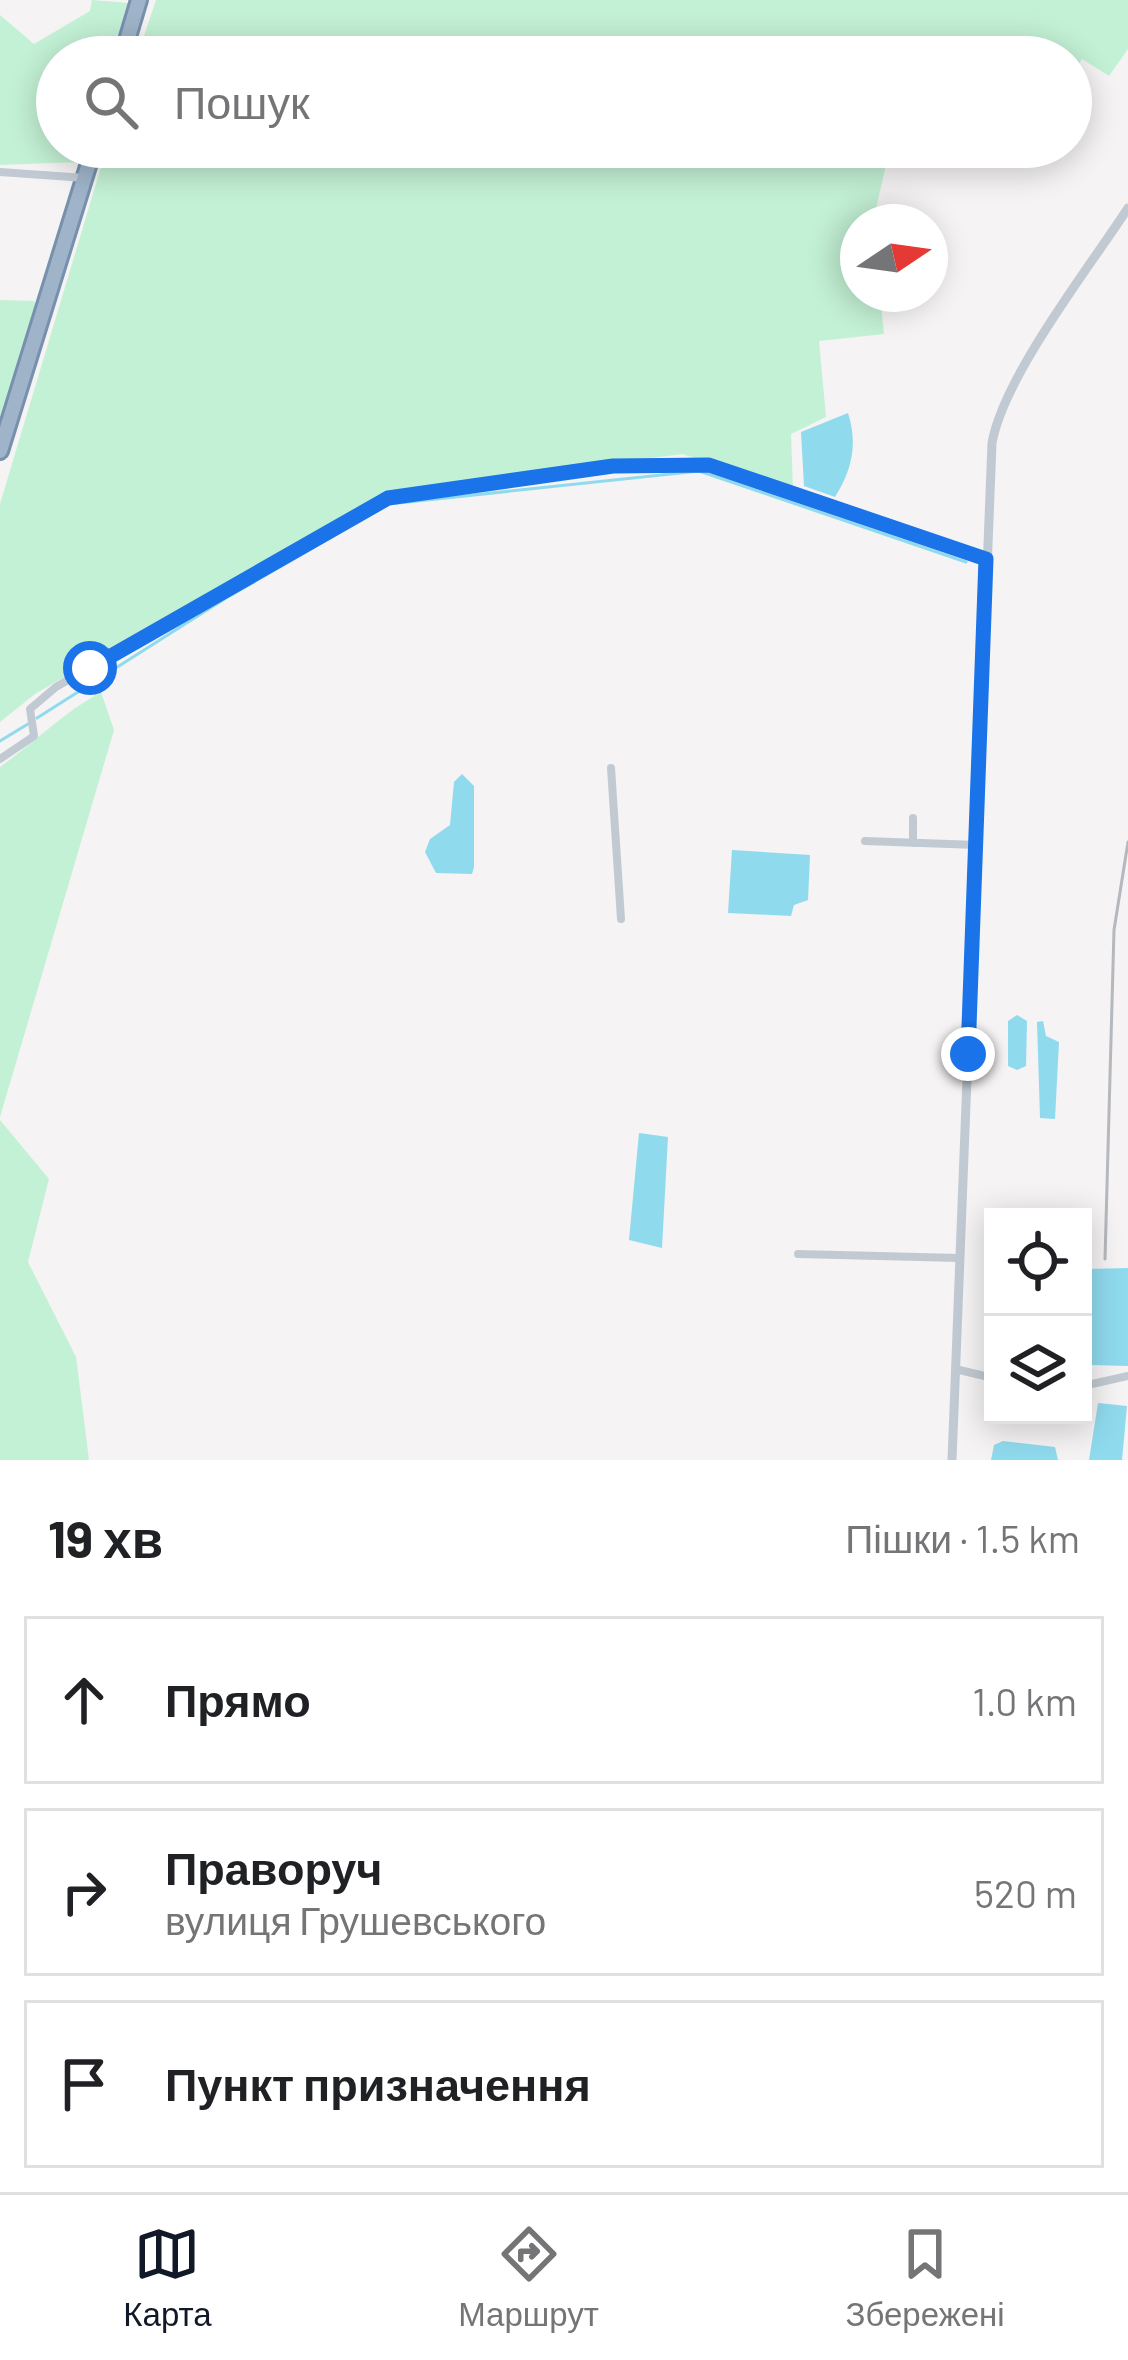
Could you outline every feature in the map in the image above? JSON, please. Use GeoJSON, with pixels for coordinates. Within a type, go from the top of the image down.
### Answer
{"type":"FeatureCollection","features":[{"type":"Feature","properties":{"kind":"highway"},"geometry":{"type":"LineString","coordinates":[[128,36],[139,0]]}},
{"type":"Feature","properties":{"kind":"highway"},"geometry":{"type":"LineString","coordinates":[[0,452],[88,168]]}},
{"type":"Feature","properties":{"kind":"street"},"geometry":{"type":"LineString","coordinates":[[0,172],[85,178]]}},
{"type":"Feature","properties":{"kind":"street"},"geometry":{"type":"LineString","coordinates":[[952,1460],[992,443],[999,417],[1128,208]]}},
{"type":"Feature","properties":{"kind":"street"},"geometry":{"type":"LineString","coordinates":[[0,759],[34,736],[30,709],[56,686],[388,498],[613,466],[699,464],[986,559]]}},
{"type":"Feature","properties":{"kind":"street"},"geometry":{"type":"LineString","coordinates":[[611,768],[620,919]]}},
{"type":"Feature","properties":{"kind":"street"},"geometry":{"type":"LineString","coordinates":[[913,818],[913,843]]}},
{"type":"Feature","properties":{"kind":"street"},"geometry":{"type":"LineString","coordinates":[[866,841],[976,844]]}},
{"type":"Feature","properties":{"kind":"street"},"geometry":{"type":"LineString","coordinates":[[798,1254],[959,1258]]}},
{"type":"Feature","properties":{"kind":"street"},"geometry":{"type":"LineString","coordinates":[[955,1369],[984,1376]]}},
{"type":"Feature","properties":{"kind":"street"},"geometry":{"type":"LineString","coordinates":[[1092,1384],[1128,1376]]}},
{"type":"Feature","properties":{"kind":"green space"},"geometry":{"type":"Polygon","coordinates":[[[92,0],[128,3],[118,36],[48,36],[90,11],[92,0]]]}},
{"type":"Feature","properties":{"kind":"green space"},"geometry":{"type":"Polygon","coordinates":[[[156,0],[1128,0],[1128,49],[1109,76],[1092,65],[1092,36],[144,36],[156,0]]]}},
{"type":"Feature","properties":{"kind":"green space"},"geometry":{"type":"Polygon","coordinates":[[[0,15],[34,44],[36,164],[0,165],[0,15]]]}},
{"type":"Feature","properties":{"kind":"green space"},"geometry":{"type":"Polygon","coordinates":[[[101,168],[885,168],[877,204],[840,204],[840,312],[882,312],[884,334],[819,341],[826,417],[791,434],[793,489],[682,454],[378,495],[35,694],[0,722],[0,504],[101,168]]]}},
{"type":"Feature","properties":{"kind":"green space"},"geometry":{"type":"Polygon","coordinates":[[[0,300],[34,301],[37,306],[0,428],[0,300]]]}},
{"type":"Feature","properties":{"kind":"green space"},"geometry":{"type":"Polygon","coordinates":[[[101,692],[114,730],[0,1117],[0,767],[101,692]]]}},
{"type":"Feature","properties":{"kind":"green space"},"geometry":{"type":"Polygon","coordinates":[[[0,1120],[49,1179],[28,1262],[76,1357],[89,1460],[0,1460],[0,1120]]]}},
{"type":"Feature","properties":{"kind":"water"},"geometry":{"type":"Polygon","coordinates":[[[848,413],[852,456],[835,497],[804,486],[801,432],[848,413]]]}},
{"type":"Feature","properties":{"kind":"water"},"geometry":{"type":"Polygon","coordinates":[[[462,774],[474,786],[474,867],[472,874],[436,873],[425,852],[430,839],[450,825],[454,782],[462,774]]]}},
{"type":"Feature","properties":{"kind":"water"},"geometry":{"type":"Polygon","coordinates":[[[732,850],[810,855],[808,900],[794,905],[791,916],[728,913],[732,850]]]}},
{"type":"Feature","properties":{"kind":"water"},"geometry":{"type":"Polygon","coordinates":[[[1017,1015],[1027,1021],[1026,1066],[1017,1070],[1008,1066],[1008,1021],[1017,1015]]]}},
{"type":"Feature","properties":{"kind":"water"},"geometry":{"type":"Polygon","coordinates":[[[1043,1021],[1046,1036],[1059,1042],[1055,1119],[1040,1118],[1037,1022],[1043,1021]]]}},
{"type":"Feature","properties":{"kind":"water"},"geometry":{"type":"Polygon","coordinates":[[[639,1133],[668,1137],[662,1248],[629,1240],[639,1133]]]}},
{"type":"Feature","properties":{"kind":"water"},"geometry":{"type":"Polygon","coordinates":[[[1128,1268],[1128,1366],[1092,1365],[1092,1269],[1128,1268]]]}},
{"type":"Feature","properties":{"kind":"water"},"geometry":{"type":"Polygon","coordinates":[[[1098,1403],[1127,1406],[1122,1460],[1089,1460],[1098,1403]]]}},
{"type":"Feature","properties":{"kind":"water"},"geometry":{"type":"Polygon","coordinates":[[[1003,1441],[1055,1447],[1058,1460],[991,1460],[994,1445],[1003,1441]]]}},
{"type":"Feature","properties":{"kind":"waterway"},"geometry":{"type":"LineString","coordinates":[[37,718],[226,598],[389,504],[699,471],[966,562]]}},
{"type":"Feature","properties":{"kind":"waterway"},"geometry":{"type":"LineString","coordinates":[[0,741],[28,724]]}},
{"type":"Feature","properties":{"kind":"railway"},"geometry":{"type":"LineString","coordinates":[[1105,1259],[1114,930],[1128,842]]}},
{"type":"Feature","properties":{"kind":"route"},"geometry":{"type":"LineString","coordinates":[[90,668],[379,501],[613,466],[709,465],[986,559],[968,1054]]}}]}
